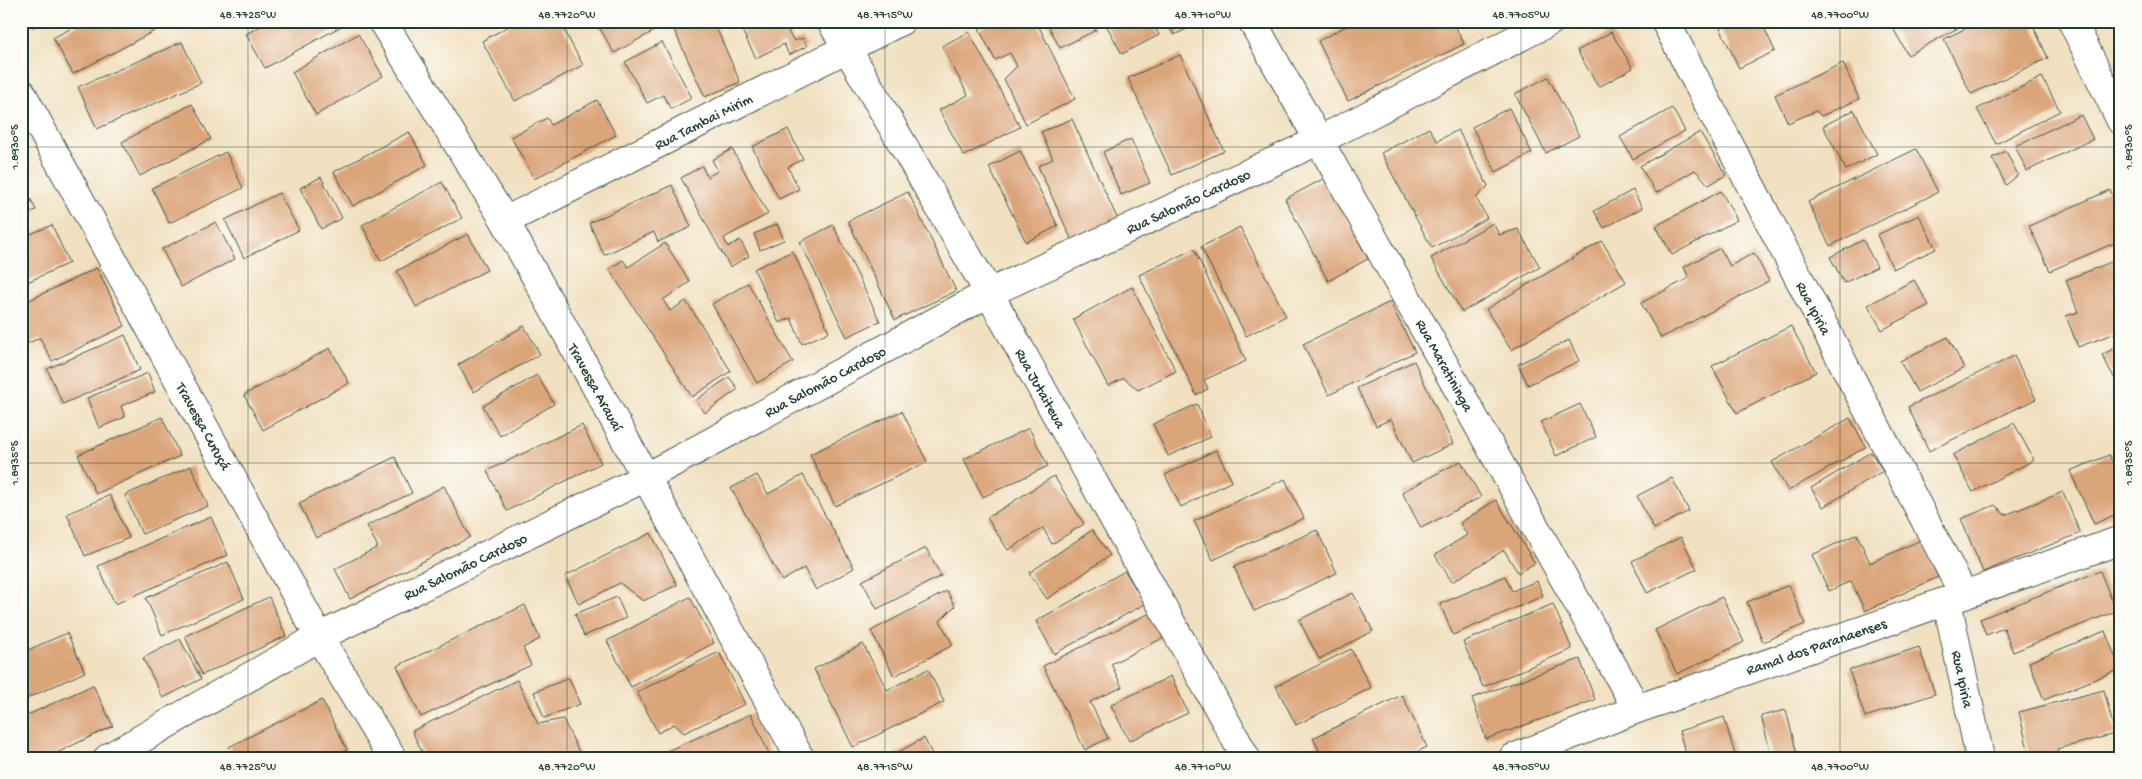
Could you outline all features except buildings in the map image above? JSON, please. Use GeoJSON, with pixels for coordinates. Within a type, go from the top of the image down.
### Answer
{"type":"FeatureCollection","features":[{"type":"Feature","properties":{"kind":"street","name":"Rua Jutaiteua"},"geometry":{"type":"LineString","coordinates":[[830,21],[989,293],[1246,758]]}},
{"type":"Feature","properties":{"kind":"street","name":"Rua Tambai Mirim"},"geometry":{"type":"LineString","coordinates":[[506,221],[901,21]]}},
{"type":"Feature","properties":{"kind":"street","name":"Rua Maratininga"},"geometry":{"type":"LineString","coordinates":[[1252,21],[1637,709]]}},
{"type":"Feature","properties":{"kind":"street","name":"Rua Salomão Cardoso"},"geometry":{"type":"LineString","coordinates":[[108,758],[319,637],[646,477],[989,293],[1320,140],[1551,21]]}},
{"type":"Feature","properties":{"kind":"street","name":"Rua Ipiria"},"geometry":{"type":"LineString","coordinates":[[1665,21],[1955,598],[1980,758]]}},
{"type":"Feature","properties":{"kind":"street"},"geometry":{"type":"LineString","coordinates":[[2072,21],[2121,121]]}},
{"type":"Feature","properties":{"kind":"street","name":"Travessa Arauaí"},"geometry":{"type":"LineString","coordinates":[[390,24],[506,221],[800,758]]}},
{"type":"Feature","properties":{"kind":"street","name":"Travessa Curuçá"},"geometry":{"type":"LineString","coordinates":[[21,92],[319,637],[392,758]]}},
{"type":"Feature","properties":{"kind":"street","name":"Ramal dos Paranaenses"},"geometry":{"type":"LineString","coordinates":[[1514,758],[1637,709],[2121,540]]}}]}
